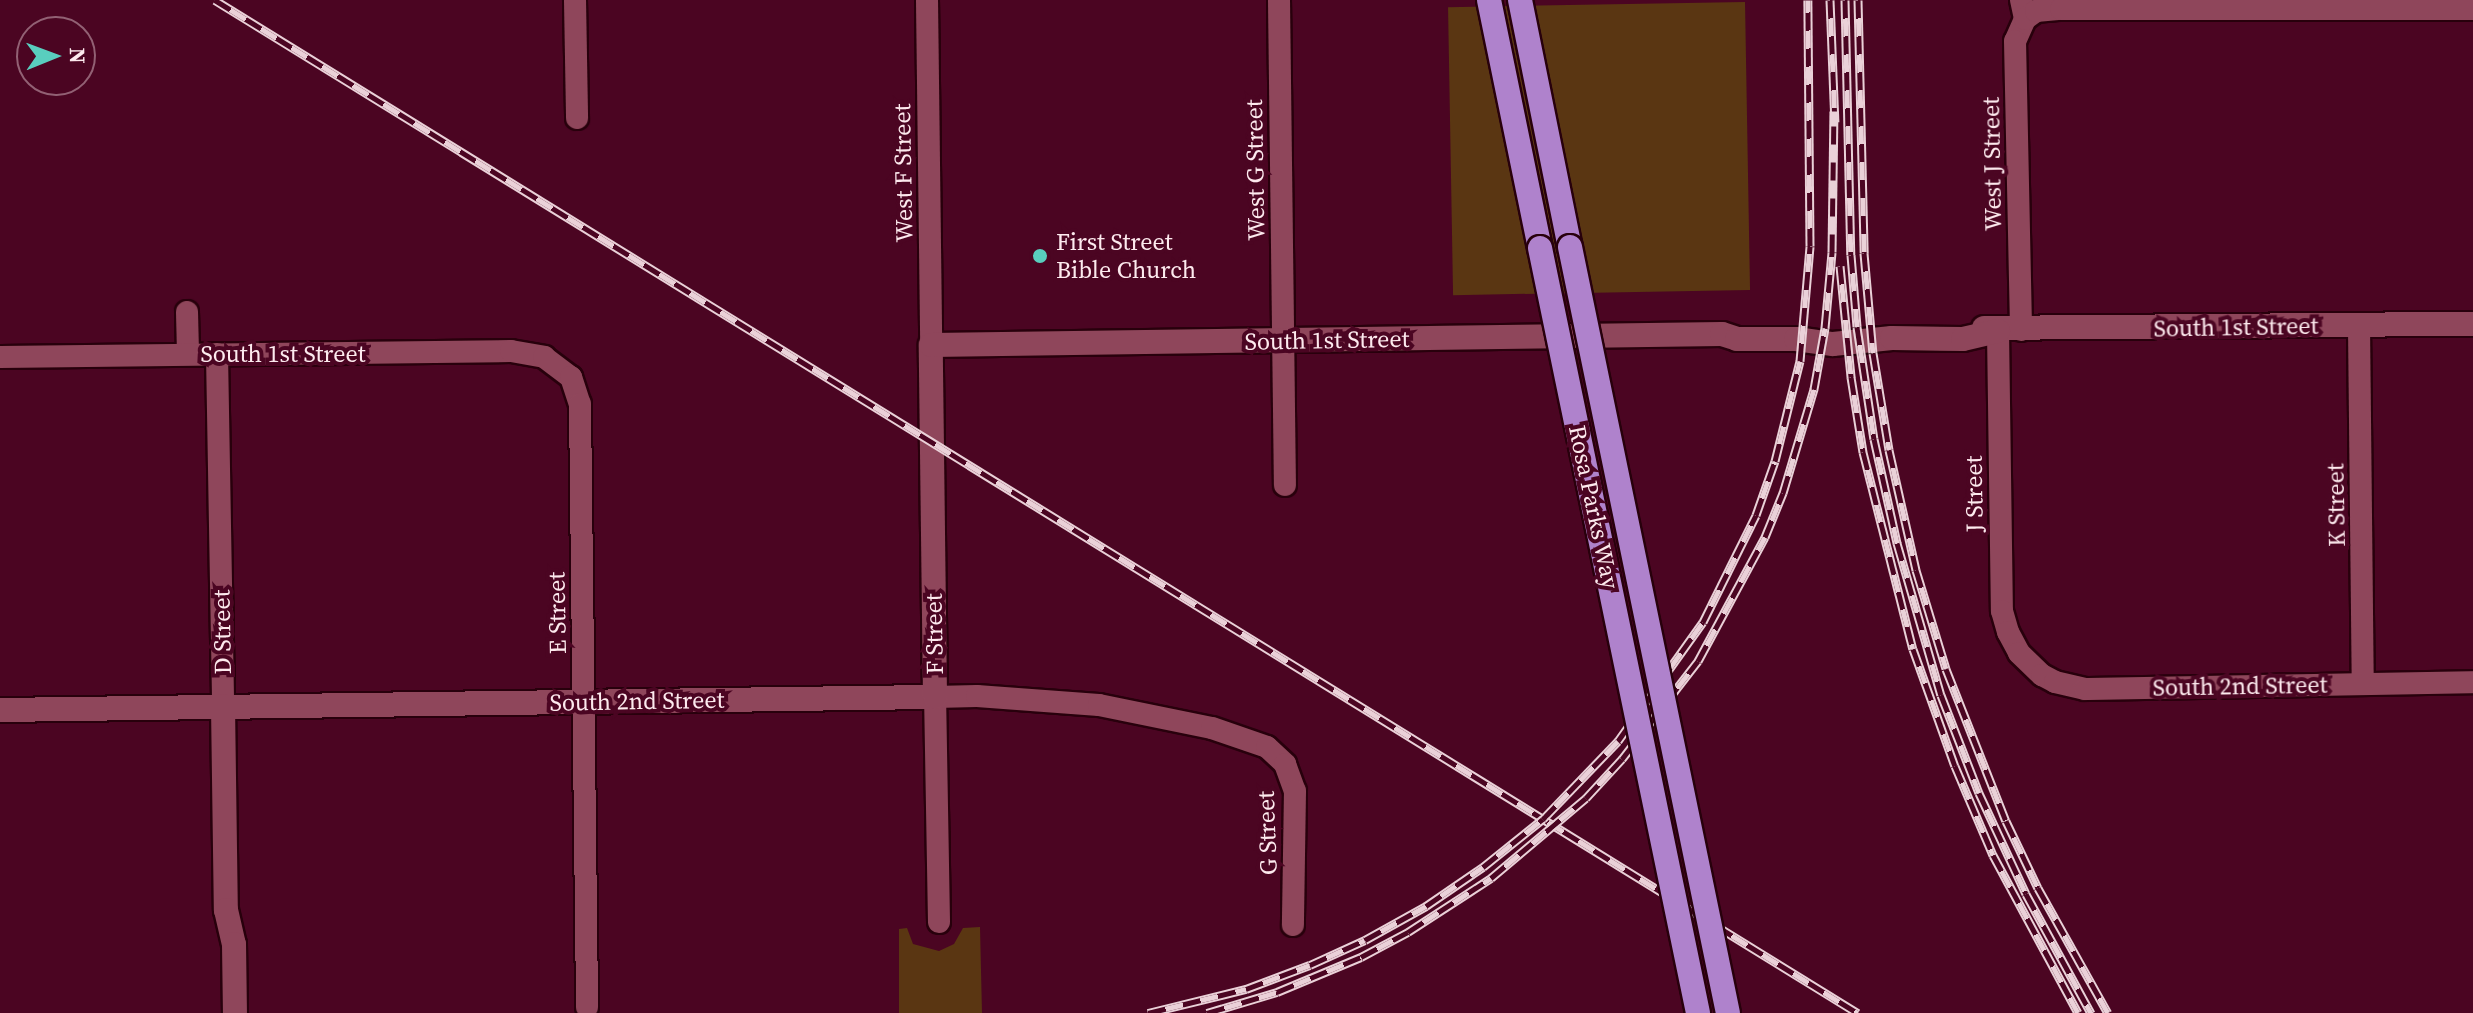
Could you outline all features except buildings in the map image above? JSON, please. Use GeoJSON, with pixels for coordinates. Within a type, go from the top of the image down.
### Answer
{"type":"FeatureCollection","features":[{"type":"Feature","properties":{"kind":"highway","name":"Rosa Parks Way"},"geometry":{"type":"LineString","coordinates":[[1489,0],[1698,1013]]}},
{"type":"Feature","properties":{"kind":"highway","name":"Rosa Parks Way"},"geometry":{"type":"LineString","coordinates":[[1520,0],[1728,1013]]}},
{"type":"Feature","properties":{"kind":"street"},"geometry":{"type":"LineString","coordinates":[[575,0],[577,118]]}},
{"type":"Feature","properties":{"kind":"street","name":"West F Street"},"geometry":{"type":"LineString","coordinates":[[927,0],[931,345]]}},
{"type":"Feature","properties":{"kind":"street","name":"West G Street"},"geometry":{"type":"LineString","coordinates":[[1279,0],[1283,340]]}},
{"type":"Feature","properties":{"kind":"street"},"geometry":{"type":"LineString","coordinates":[[2023,10],[2473,9]]}},
{"type":"Feature","properties":{"kind":"street","name":"West J Street"},"geometry":{"type":"LineString","coordinates":[[2010,330],[2015,41],[2023,10]]}},
{"type":"Feature","properties":{"kind":"street"},"geometry":{"type":"LineString","coordinates":[[187,312],[188,354]]}},
{"type":"Feature","properties":{"kind":"street","name":"South 1st Street"},"geometry":{"type":"LineString","coordinates":[[931,345],[1722,334],[1737,326],[1835,329],[1883,324],[1963,325],[2010,330],[2473,324]]}},
{"type":"Feature","properties":{"kind":"street","name":"K Street"},"geometry":{"type":"LineString","coordinates":[[2359,325],[2363,684]]}},
{"type":"Feature","properties":{"kind":"street","name":"J Street"},"geometry":{"type":"LineString","coordinates":[[2010,330],[2002,611],[2019,653]]}},
{"type":"Feature","properties":{"kind":"street"},"geometry":{"type":"LineString","coordinates":[[1283,340],[1285,485]]}},
{"type":"Feature","properties":{"kind":"street","name":"F Street"},"geometry":{"type":"LineString","coordinates":[[931,345],[939,922]]}},
{"type":"Feature","properties":{"kind":"street","name":"South 1st Street"},"geometry":{"type":"LineString","coordinates":[[0,357],[511,351],[544,357],[562,367]]}},
{"type":"Feature","properties":{"kind":"street","name":"D Street"},"geometry":{"type":"LineString","coordinates":[[217,354],[226,910],[234,944],[235,1013]]}},
{"type":"Feature","properties":{"kind":"street","name":"E Street"},"geometry":{"type":"LineString","coordinates":[[562,367],[577,387],[580,404],[587,1007]]}},
{"type":"Feature","properties":{"kind":"street","name":"South 2nd Street"},"geometry":{"type":"LineString","coordinates":[[2019,653],[2030,666],[2055,682],[2085,689],[2473,682]]}},
{"type":"Feature","properties":{"kind":"street","name":"South 2nd Street"},"geometry":{"type":"LineString","coordinates":[[0,710],[1017,698],[1099,705],[1212,728],[1267,747]]}},
{"type":"Feature","properties":{"kind":"street","name":"G Street"},"geometry":{"type":"LineString","coordinates":[[1267,747],[1285,764],[1295,791],[1293,925]]}},
{"type":"Feature","properties":{"kind":"street","name":"D Street"},"geometry":{"type":"LineString","coordinates":[[219,1013],[219,942],[226,910]]}},
{"type":"Feature","properties":{"kind":"shaded area"},"geometry":{"type":"Polygon","coordinates":[[[1745,2],[1750,290],[1453,295],[1448,7],[1745,2]]]}},
{"type":"Feature","properties":{"kind":"shaded area"},"geometry":{"type":"Polygon","coordinates":[[[980,927],[982,1013],[899,1013],[899,929],[907,928],[913,944],[939,951],[954,944],[963,928],[980,927]]]}},
{"type":"Feature","properties":{"kind":"railway"},"geometry":{"type":"LineString","coordinates":[[215,0],[1858,1013]]}},
{"type":"Feature","properties":{"kind":"railway"},"geometry":{"type":"LineString","coordinates":[[1148,1013],[1246,989],[1310,965],[1365,940],[1426,906],[1483,867],[1543,819],[1618,741],[1703,622],[1756,515],[1775,461],[1800,361],[1810,246],[1808,0]]}},
{"type":"Feature","properties":{"kind":"railway"},"geometry":{"type":"LineString","coordinates":[[1830,0],[1835,122]]}},
{"type":"Feature","properties":{"kind":"railway"},"geometry":{"type":"LineString","coordinates":[[1845,0],[1851,255],[1857,327],[1874,439],[1897,543],[1941,695],[1979,793],[2026,894],[2091,1013]]}},
{"type":"Feature","properties":{"kind":"railway"},"geometry":{"type":"LineString","coordinates":[[1858,0],[1864,253],[1873,353],[1889,450],[1916,570],[1946,669],[2006,821],[2038,888],[2108,1013]]}},
{"type":"Feature","properties":{"kind":"railway"},"geometry":{"type":"LineString","coordinates":[[1207,1013],[1277,992],[1361,957],[1408,932],[1491,878],[1586,798],[1622,759],[1698,661],[1765,537],[1783,493],[1814,389],[1825,328],[1832,252],[1834,111]]}},
{"type":"Feature","properties":{"kind":"railway"},"geometry":{"type":"LineString","coordinates":[[1840,266],[1851,377],[1863,452],[1913,649],[1955,766],[1993,855],[2078,1013]]}},
{"type":"Feature","properties":{"kind":"place","name":"First Street Bible Church"},"geometry":{"type":"Point","coordinates":[1040,256]}}]}
